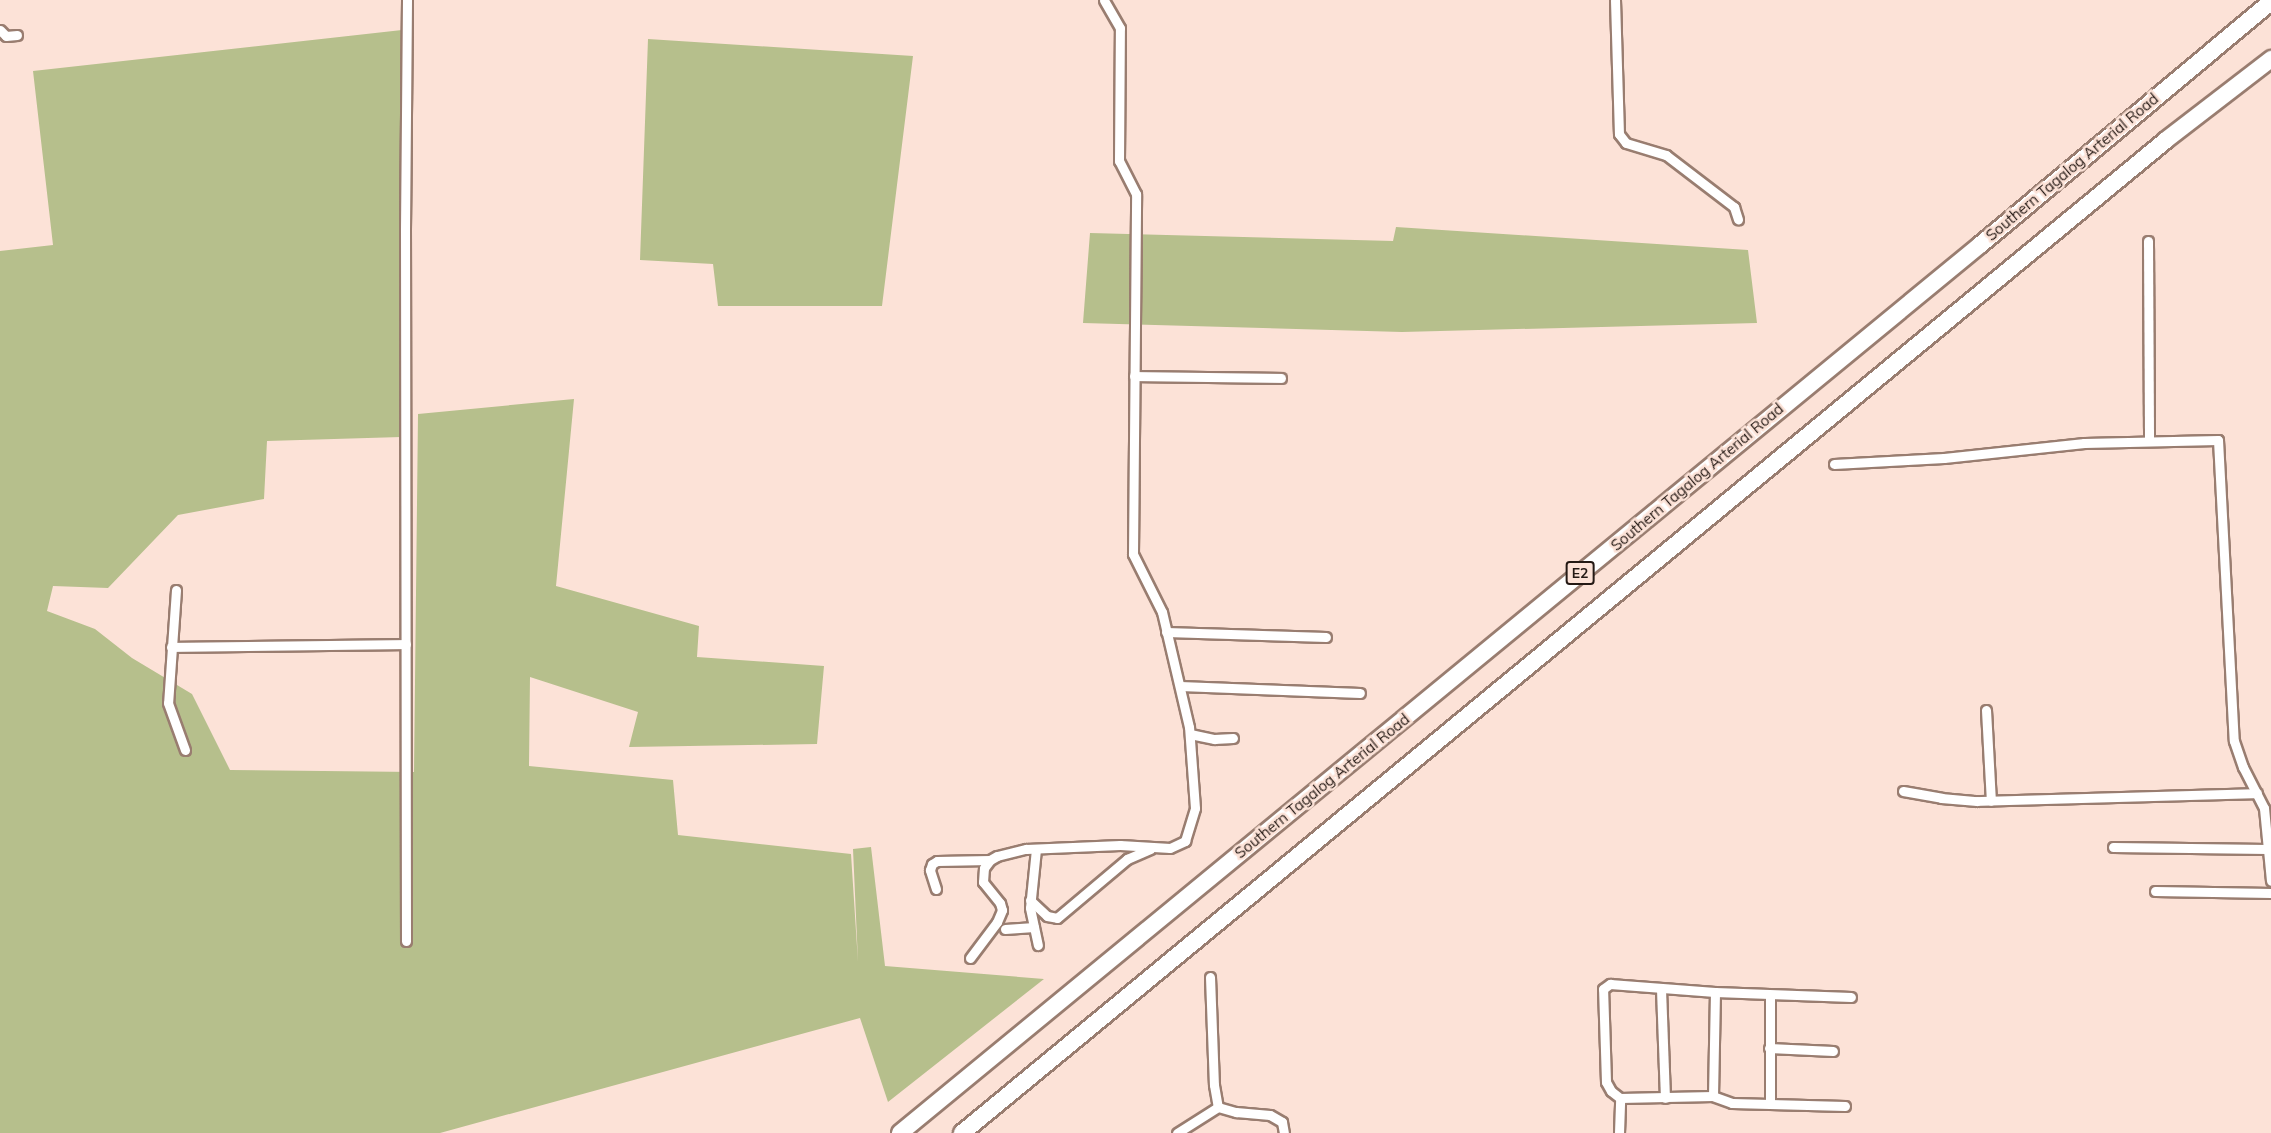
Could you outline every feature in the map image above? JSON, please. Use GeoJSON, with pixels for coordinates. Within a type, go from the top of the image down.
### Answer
{"type":"FeatureCollection","features":[{"type":"Feature","properties":{"kind":"highway","name":"Southern Tagalog Arterial Road"},"geometry":{"type":"LineString","coordinates":[[900,1133],[1980,245],[2265,7]]}},
{"type":"Feature","properties":{"kind":"highway","name":"E2"},"geometry":{"type":"LineString","coordinates":[[962,1133],[2166,140],[2271,59]]}},
{"type":"Feature","properties":{"kind":"street"},"geometry":{"type":"LineString","coordinates":[[406,941],[407,0]]}},
{"type":"Feature","properties":{"kind":"street"},"geometry":{"type":"LineString","coordinates":[[936,889],[930,870],[932,864],[937,861],[990,860],[1003,854],[1036,849],[1120,845],[1170,848],[1185,841],[1190,833],[1195,808],[1190,734],[1162,612],[1133,554],[1136,194],[1119,161],[1120,28],[1104,0]]}},
{"type":"Feature","properties":{"kind":"street"},"geometry":{"type":"LineString","coordinates":[[1616,0],[1619,134],[1626,143],[1666,155],[1734,207],[1738,219]]}},
{"type":"Feature","properties":{"kind":"street"},"geometry":{"type":"LineString","coordinates":[[0,30],[6,36],[17,35]]}},
{"type":"Feature","properties":{"kind":"street"},"geometry":{"type":"LineString","coordinates":[[2148,241],[2149,440]]}},
{"type":"Feature","properties":{"kind":"street"},"geometry":{"type":"LineString","coordinates":[[1134,376],[1281,378]]}},
{"type":"Feature","properties":{"kind":"street"},"geometry":{"type":"LineString","coordinates":[[1834,464],[1944,458],[2057,444],[2218,440],[2234,741],[2243,767],[2264,808],[2271,880]]}},
{"type":"Feature","properties":{"kind":"street"},"geometry":{"type":"LineString","coordinates":[[176,590],[168,703],[185,750]]}},
{"type":"Feature","properties":{"kind":"street"},"geometry":{"type":"LineString","coordinates":[[1166,632],[1326,637]]}},
{"type":"Feature","properties":{"kind":"street"},"geometry":{"type":"LineString","coordinates":[[171,647],[406,644]]}},
{"type":"Feature","properties":{"kind":"street"},"geometry":{"type":"LineString","coordinates":[[1180,686],[1360,693]]}},
{"type":"Feature","properties":{"kind":"street"},"geometry":{"type":"LineString","coordinates":[[1986,710],[1991,801]]}},
{"type":"Feature","properties":{"kind":"street"},"geometry":{"type":"LineString","coordinates":[[1190,734],[1220,740],[1233,738]]}},
{"type":"Feature","properties":{"kind":"street"},"geometry":{"type":"LineString","coordinates":[[1903,791],[1941,798],[1991,801],[2257,793]]}},
{"type":"Feature","properties":{"kind":"street"},"geometry":{"type":"LineString","coordinates":[[1030,900],[1047,916],[1057,918],[1127,859],[1153,847]]}},
{"type":"Feature","properties":{"kind":"street"},"geometry":{"type":"LineString","coordinates":[[2113,847],[2267,849]]}},
{"type":"Feature","properties":{"kind":"street"},"geometry":{"type":"LineString","coordinates":[[1036,849],[1030,900],[1038,945]]}},
{"type":"Feature","properties":{"kind":"street"},"geometry":{"type":"LineString","coordinates":[[970,958],[997,921],[1002,910],[1000,903],[983,882],[984,868],[990,860]]}},
{"type":"Feature","properties":{"kind":"street"},"geometry":{"type":"LineString","coordinates":[[2155,891],[2271,893]]}},
{"type":"Feature","properties":{"kind":"street"},"geometry":{"type":"LineString","coordinates":[[1005,929],[1034,927]]}},
{"type":"Feature","properties":{"kind":"street"},"geometry":{"type":"LineString","coordinates":[[1210,977],[1214,1085],[1218,1107]]}},
{"type":"Feature","properties":{"kind":"street"},"geometry":{"type":"LineString","coordinates":[[1845,1106],[1732,1103],[1713,1096],[1620,1098],[1611,1091],[1606,1082],[1604,989],[1611,984],[1770,995],[1851,996]]}},
{"type":"Feature","properties":{"kind":"street"},"geometry":{"type":"LineString","coordinates":[[1660,989],[1665,1098]]}},
{"type":"Feature","properties":{"kind":"street"},"geometry":{"type":"LineString","coordinates":[[1713,1096],[1715,992]]}},
{"type":"Feature","properties":{"kind":"street"},"geometry":{"type":"LineString","coordinates":[[1770,995],[1770,1104]]}},
{"type":"Feature","properties":{"kind":"street"},"geometry":{"type":"LineString","coordinates":[[1769,1048],[1833,1051]]}},
{"type":"Feature","properties":{"kind":"street"},"geometry":{"type":"LineString","coordinates":[[1619,1133],[1620,1098]]}},
{"type":"Feature","properties":{"kind":"street"},"geometry":{"type":"LineString","coordinates":[[1177,1133],[1218,1107]]}},
{"type":"Feature","properties":{"kind":"street"},"geometry":{"type":"LineString","coordinates":[[1218,1107],[1230,1112],[1270,1115],[1282,1122],[1284,1133]]}},
{"type":"Feature","properties":{"kind":"green space"},"geometry":{"type":"Polygon","coordinates":[[[402,30],[401,437],[267,441],[264,499],[178,515],[108,588],[53,586],[47,611],[95,629],[132,658],[192,694],[230,770],[414,772],[418,414],[574,399],[556,586],[699,626],[697,657],[824,666],[817,744],[629,747],[638,712],[530,677],[529,766],[673,780],[678,835],[851,854],[858,962],[853,849],[871,847],[885,966],[1044,979],[888,1102],[860,1018],[440,1133],[0,1133],[0,251],[53,245],[33,71],[402,30]]]}},
{"type":"Feature","properties":{"kind":"green space"},"geometry":{"type":"Polygon","coordinates":[[[648,39],[913,56],[882,306],[718,306],[713,264],[640,260],[648,39]]]}},
{"type":"Feature","properties":{"kind":"green space"},"geometry":{"type":"Polygon","coordinates":[[[1396,227],[1748,250],[1757,323],[1402,332],[1083,323],[1090,233],[1393,241],[1396,227]]]}}]}
